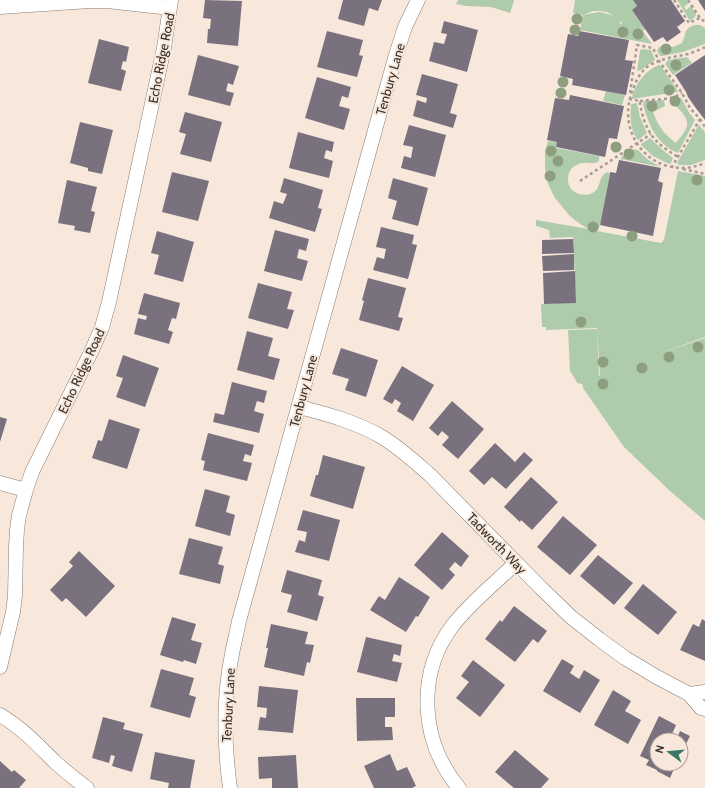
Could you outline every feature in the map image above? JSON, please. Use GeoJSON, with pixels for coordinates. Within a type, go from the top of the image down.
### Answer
{"type":"FeatureCollection","features":[{"type":"Feature","properties":{"kind":"street","name":"Tenbury Lane"},"geometry":{"type":"LineString","coordinates":[[230,788],[225,744],[225,714],[231,655],[395,58],[405,27],[418,0]]}},
{"type":"Feature","properties":{"kind":"street"},"geometry":{"type":"LineString","coordinates":[[0,8],[90,1],[171,4]]}},
{"type":"Feature","properties":{"kind":"street","name":"Echo Ridge Road"},"geometry":{"type":"LineString","coordinates":[[0,667],[13,612],[15,596],[17,530],[26,490],[32,472],[102,327],[164,48],[171,4]]}},
{"type":"Feature","properties":{"kind":"street","name":"Tadworth Way"},"geometry":{"type":"LineString","coordinates":[[299,407],[326,414],[362,427],[382,437],[398,448],[430,475],[571,617],[625,658],[689,694],[701,708],[705,710]]}},
{"type":"Feature","properties":{"kind":"street"},"geometry":{"type":"LineString","coordinates":[[0,483],[26,490]]}},
{"type":"Feature","properties":{"kind":"street"},"geometry":{"type":"LineString","coordinates":[[459,788],[445,768],[434,744],[428,712],[427,695],[430,677],[442,642],[453,625],[467,609],[516,563]]}},
{"type":"Feature","properties":{"kind":"street"},"geometry":{"type":"LineString","coordinates":[[689,694],[705,692]]}},
{"type":"Feature","properties":{"kind":"street"},"geometry":{"type":"LineString","coordinates":[[0,715],[29,736],[56,763],[87,788]]}},
{"type":"Feature","properties":{"kind":"path"},"geometry":{"type":"LineString","coordinates":[[674,0],[689,23],[700,18]]}},
{"type":"Feature","properties":{"kind":"path"},"geometry":{"type":"LineString","coordinates":[[688,0],[700,18],[705,22]]}},
{"type":"Feature","properties":{"kind":"path"},"geometry":{"type":"LineString","coordinates":[[705,127],[690,108],[682,93],[659,61],[653,48],[637,45],[628,113],[630,128],[636,144],[643,152],[663,165],[705,174]]}},
{"type":"Feature","properties":{"kind":"path"},"geometry":{"type":"LineString","coordinates":[[629,98],[634,85],[641,74],[650,65],[672,57],[689,54],[705,47]]}},
{"type":"Feature","properties":{"kind":"path"},"geometry":{"type":"LineString","coordinates":[[629,98],[640,101],[677,96],[682,93]]}},
{"type":"Feature","properties":{"kind":"path"},"geometry":{"type":"LineString","coordinates":[[640,101],[644,121],[652,137],[678,157]]}},
{"type":"Feature","properties":{"kind":"path"},"geometry":{"type":"LineString","coordinates":[[672,167],[700,119]]}},
{"type":"Feature","properties":{"kind":"path"},"geometry":{"type":"LineString","coordinates":[[580,181],[651,134]]}},
{"type":"Feature","properties":{"kind":"path"},"geometry":{"type":"LineString","coordinates":[[677,168],[699,166],[705,163]]}},
{"type":"Feature","properties":{"kind":"green space"},"geometry":{"type":"Polygon","coordinates":[[[458,0],[514,1],[510,13],[491,7],[456,4],[458,0]]]}},
{"type":"Feature","properties":{"kind":"green space"},"geometry":{"type":"Polygon","coordinates":[[[575,0],[633,0],[637,6],[632,10],[645,29],[644,31],[639,26],[652,44],[580,30],[583,15],[573,13],[575,0]],[[593,11],[583,15],[599,12],[614,16],[607,12],[600,11],[593,11]]]}},
{"type":"Feature","properties":{"kind":"green space"},"geometry":{"type":"Polygon","coordinates":[[[677,0],[687,0],[689,3],[684,7],[686,10],[691,6],[696,14],[695,17],[690,21],[677,0]]]}},
{"type":"Feature","properties":{"kind":"green space"},"geometry":{"type":"Polygon","coordinates":[[[695,25],[700,25],[705,28],[705,44],[683,52],[660,56],[657,51],[659,47],[673,47],[682,43],[687,30],[695,25]]]}},
{"type":"Feature","properties":{"kind":"green space"},"geometry":{"type":"Polygon","coordinates":[[[641,49],[651,50],[655,60],[641,70],[637,71],[640,51],[641,49]]]}},
{"type":"Feature","properties":{"kind":"green space"},"geometry":{"type":"Polygon","coordinates":[[[687,57],[692,63],[673,75],[665,64],[668,60],[687,57]]]}},
{"type":"Feature","properties":{"kind":"green space"},"geometry":{"type":"Polygon","coordinates":[[[659,65],[678,91],[632,99],[638,83],[650,70],[659,65]]]}},
{"type":"Feature","properties":{"kind":"green space"},"geometry":{"type":"Polygon","coordinates":[[[606,91],[625,95],[622,105],[603,101],[606,91]]]}},
{"type":"Feature","properties":{"kind":"green space"},"geometry":{"type":"Polygon","coordinates":[[[680,98],[695,120],[678,153],[664,145],[654,133],[643,104],[644,101],[664,100],[665,106],[653,112],[662,129],[676,143],[684,133],[687,126],[684,116],[671,102],[680,98]]]}},
{"type":"Feature","properties":{"kind":"green space"},"geometry":{"type":"Polygon","coordinates":[[[637,103],[640,117],[647,133],[638,140],[633,132],[631,118],[631,104],[637,103]]]}},
{"type":"Feature","properties":{"kind":"green space"},"geometry":{"type":"Polygon","coordinates":[[[699,125],[705,132],[705,160],[691,165],[679,165],[677,163],[699,125]]]}},
{"type":"Feature","properties":{"kind":"green space"},"geometry":{"type":"Polygon","coordinates":[[[650,138],[673,158],[671,163],[669,164],[653,156],[641,145],[650,138]]]}},
{"type":"Feature","properties":{"kind":"green space"},"geometry":{"type":"Polygon","coordinates":[[[548,141],[557,142],[556,148],[599,156],[598,162],[596,163],[580,164],[574,166],[570,170],[568,176],[569,186],[578,194],[585,195],[594,192],[597,189],[603,175],[608,172],[610,174],[600,225],[597,231],[661,243],[664,240],[678,171],[705,176],[705,337],[658,354],[705,338],[705,521],[670,491],[624,447],[583,388],[583,385],[578,384],[570,371],[568,330],[597,329],[600,376],[597,328],[546,330],[546,327],[542,327],[541,304],[576,302],[573,237],[550,238],[549,230],[536,226],[536,220],[595,230],[585,227],[576,221],[555,198],[548,184],[545,169],[545,152],[548,141]]]}},
{"type":"Feature","properties":{"kind":"green space"},"geometry":{"type":"Polygon","coordinates":[[[631,149],[638,150],[647,159],[661,167],[620,159],[631,149]]]}},
{"type":"Feature","properties":{"kind":"building"},"geometry":{"type":"Polygon","coordinates":[[[205,0],[242,1],[238,46],[207,43],[208,29],[210,29],[211,19],[203,18],[205,0]]]}},
{"type":"Feature","properties":{"kind":"building"},"geometry":{"type":"Polygon","coordinates":[[[343,0],[382,0],[378,11],[369,8],[364,26],[338,19],[343,0]]]}},
{"type":"Feature","properties":{"kind":"building"},"geometry":{"type":"Polygon","coordinates":[[[633,0],[671,0],[685,21],[677,27],[681,32],[667,42],[663,37],[654,42],[632,10],[637,6],[633,0]]]}},
{"type":"Feature","properties":{"kind":"building"},"geometry":{"type":"Polygon","coordinates":[[[698,0],[705,0],[705,11],[698,0]]]}},
{"type":"Feature","properties":{"kind":"building"},"geometry":{"type":"Polygon","coordinates":[[[444,21],[478,30],[467,72],[429,61],[434,42],[444,44],[447,34],[441,33],[444,21]]]}},
{"type":"Feature","properties":{"kind":"building"},"geometry":{"type":"Polygon","coordinates":[[[327,31],[363,40],[359,55],[363,56],[357,77],[317,67],[327,31]]]}},
{"type":"Feature","properties":{"kind":"building"},"geometry":{"type":"Polygon","coordinates":[[[579,31],[629,40],[625,60],[633,61],[626,95],[572,85],[573,79],[560,76],[568,34],[578,36],[579,31]]]}},
{"type":"Feature","properties":{"kind":"building"},"geometry":{"type":"Polygon","coordinates":[[[99,39],[129,47],[126,62],[123,61],[121,69],[126,71],[121,91],[88,83],[99,39]]]}},
{"type":"Feature","properties":{"kind":"building"},"geometry":{"type":"Polygon","coordinates":[[[198,55],[239,66],[233,85],[228,83],[226,91],[234,93],[230,106],[188,95],[198,55]]]}},
{"type":"Feature","properties":{"kind":"building"},"geometry":{"type":"Polygon","coordinates":[[[705,55],[705,120],[688,97],[675,75],[705,55]]]}},
{"type":"Feature","properties":{"kind":"building"},"geometry":{"type":"Polygon","coordinates":[[[422,74],[458,84],[450,113],[457,115],[453,128],[413,116],[417,100],[426,103],[427,98],[416,95],[422,74]]]}},
{"type":"Feature","properties":{"kind":"building"},"geometry":{"type":"Polygon","coordinates":[[[317,77],[351,87],[348,98],[342,96],[339,106],[350,109],[344,130],[305,118],[317,77]]]}},
{"type":"Feature","properties":{"kind":"building"},"geometry":{"type":"Polygon","coordinates":[[[570,95],[624,106],[617,139],[609,138],[605,157],[556,147],[557,142],[547,140],[555,98],[569,100],[570,95]]]}},
{"type":"Feature","properties":{"kind":"building"},"geometry":{"type":"Polygon","coordinates":[[[185,112],[222,122],[211,162],[180,154],[186,134],[179,132],[185,112]]]}},
{"type":"Feature","properties":{"kind":"building"},"geometry":{"type":"Polygon","coordinates":[[[80,122],[113,130],[102,174],[88,171],[88,168],[70,163],[80,122]]]}},
{"type":"Feature","properties":{"kind":"building"},"geometry":{"type":"Polygon","coordinates":[[[409,125],[446,135],[435,177],[401,168],[404,156],[411,158],[413,147],[403,145],[409,125]]]}},
{"type":"Feature","properties":{"kind":"building"},"geometry":{"type":"Polygon","coordinates":[[[298,132],[334,142],[332,152],[326,150],[324,158],[333,161],[329,178],[289,168],[298,132]]]}},
{"type":"Feature","properties":{"kind":"building"},"geometry":{"type":"Polygon","coordinates":[[[619,160],[661,168],[658,181],[663,183],[653,236],[600,225],[610,172],[616,173],[619,160]]]}},
{"type":"Feature","properties":{"kind":"building"},"geometry":{"type":"Polygon","coordinates":[[[172,172],[209,181],[198,221],[162,212],[172,172]]]}},
{"type":"Feature","properties":{"kind":"building"},"geometry":{"type":"Polygon","coordinates":[[[284,178],[323,190],[318,208],[322,209],[315,232],[269,218],[274,201],[283,204],[287,194],[280,192],[284,178]]]}},
{"type":"Feature","properties":{"kind":"building"},"geometry":{"type":"Polygon","coordinates":[[[393,178],[428,188],[418,226],[392,219],[397,201],[388,198],[393,178]]]}},
{"type":"Feature","properties":{"kind":"building"},"geometry":{"type":"Polygon","coordinates":[[[67,180],[97,187],[91,211],[95,212],[90,233],[74,230],[75,226],[58,223],[67,180]]]}},
{"type":"Feature","properties":{"kind":"building"},"geometry":{"type":"Polygon","coordinates":[[[381,227],[414,235],[412,244],[417,245],[408,279],[373,270],[377,257],[384,259],[386,249],[376,247],[381,227]]]}},
{"type":"Feature","properties":{"kind":"building"},"geometry":{"type":"Polygon","coordinates":[[[275,230],[309,239],[306,251],[299,249],[297,258],[308,261],[302,281],[264,271],[275,230]]]}},
{"type":"Feature","properties":{"kind":"building"},"geometry":{"type":"Polygon","coordinates":[[[157,231],[194,242],[183,282],[154,274],[159,255],[151,253],[157,231]]]}},
{"type":"Feature","properties":{"kind":"building"},"geometry":{"type":"Polygon","coordinates":[[[573,239],[574,253],[542,254],[542,240],[573,239]]]}},
{"type":"Feature","properties":{"kind":"building"},"geometry":{"type":"Polygon","coordinates":[[[574,254],[574,270],[543,271],[542,256],[574,254]]]}},
{"type":"Feature","properties":{"kind":"building"},"geometry":{"type":"Polygon","coordinates":[[[575,271],[576,303],[544,304],[543,273],[575,271]]]}},
{"type":"Feature","properties":{"kind":"building"},"geometry":{"type":"Polygon","coordinates":[[[368,278],[406,288],[398,317],[403,318],[399,331],[359,320],[364,301],[362,300],[368,278]]]}},
{"type":"Feature","properties":{"kind":"building"},"geometry":{"type":"Polygon","coordinates":[[[258,283],[292,292],[287,309],[294,310],[288,329],[248,318],[258,283]]]}},
{"type":"Feature","properties":{"kind":"building"},"geometry":{"type":"Polygon","coordinates":[[[144,293],[180,303],[176,319],[172,318],[168,330],[173,332],[169,344],[134,334],[138,318],[146,320],[147,316],[138,314],[144,293]]]}},
{"type":"Feature","properties":{"kind":"building"},"geometry":{"type":"Polygon","coordinates":[[[247,331],[273,338],[268,356],[280,359],[274,380],[237,370],[247,331]]]}},
{"type":"Feature","properties":{"kind":"building"},"geometry":{"type":"Polygon","coordinates":[[[341,348],[378,360],[366,397],[345,390],[349,379],[332,374],[341,348]]]}},
{"type":"Feature","properties":{"kind":"building"},"geometry":{"type":"Polygon","coordinates":[[[123,355],[159,368],[145,407],[116,397],[123,378],[116,376],[123,355]]]}},
{"type":"Feature","properties":{"kind":"building"},"geometry":{"type":"Polygon","coordinates":[[[402,366],[434,385],[413,421],[397,411],[401,403],[395,399],[392,404],[383,399],[402,366]]]}},
{"type":"Feature","properties":{"kind":"building"},"geometry":{"type":"Polygon","coordinates":[[[232,382],[267,391],[264,403],[257,401],[254,411],[264,414],[259,433],[213,422],[215,413],[224,415],[232,382]]]}},
{"type":"Feature","properties":{"kind":"building"},"geometry":{"type":"Polygon","coordinates":[[[452,401],[484,429],[458,459],[442,445],[449,437],[442,431],[438,436],[429,428],[452,401]]]}},
{"type":"Feature","properties":{"kind":"building"},"geometry":{"type":"Polygon","coordinates":[[[0,417],[7,419],[0,442],[0,417]]]}},
{"type":"Feature","properties":{"kind":"building"},"geometry":{"type":"Polygon","coordinates":[[[109,419],[140,429],[127,469],[92,458],[98,440],[102,441],[109,419]]]}},
{"type":"Feature","properties":{"kind":"building"},"geometry":{"type":"Polygon","coordinates":[[[208,433],[254,445],[251,456],[245,454],[243,461],[252,463],[247,481],[203,470],[205,461],[201,460],[208,433]]]}},
{"type":"Feature","properties":{"kind":"building"},"geometry":{"type":"Polygon","coordinates":[[[495,443],[515,462],[524,452],[533,460],[506,489],[492,477],[484,485],[469,471],[495,443]]]}},
{"type":"Feature","properties":{"kind":"building"},"geometry":{"type":"Polygon","coordinates":[[[323,455],[365,467],[353,509],[310,496],[316,475],[318,475],[323,455]]]}},
{"type":"Feature","properties":{"kind":"building"},"geometry":{"type":"Polygon","coordinates":[[[531,477],[558,502],[532,530],[521,520],[520,522],[504,507],[531,477]]]}},
{"type":"Feature","properties":{"kind":"building"},"geometry":{"type":"Polygon","coordinates":[[[205,489],[230,496],[226,512],[235,515],[230,536],[195,526],[205,489]]]}},
{"type":"Feature","properties":{"kind":"building"},"geometry":{"type":"Polygon","coordinates":[[[303,510],[340,520],[329,561],[295,552],[299,540],[305,542],[307,532],[297,530],[303,510]]]}},
{"type":"Feature","properties":{"kind":"building"},"geometry":{"type":"Polygon","coordinates":[[[563,516],[597,545],[570,575],[537,547],[563,516]]]}},
{"type":"Feature","properties":{"kind":"building"},"geometry":{"type":"Polygon","coordinates":[[[442,532],[469,556],[461,567],[455,562],[449,569],[455,575],[442,590],[414,565],[442,532]]]}},
{"type":"Feature","properties":{"kind":"building"},"geometry":{"type":"Polygon","coordinates":[[[189,538],[223,547],[218,564],[224,566],[220,584],[179,574],[189,538]]]}},
{"type":"Feature","properties":{"kind":"building"},"geometry":{"type":"Polygon","coordinates":[[[79,551],[115,586],[86,617],[66,598],[62,602],[50,590],[73,566],[69,562],[79,551]]]}},
{"type":"Feature","properties":{"kind":"building"},"geometry":{"type":"Polygon","coordinates":[[[598,555],[633,583],[614,605],[580,576],[598,555]]]}},
{"type":"Feature","properties":{"kind":"building"},"geometry":{"type":"Polygon","coordinates":[[[287,570],[322,580],[318,595],[324,597],[317,621],[287,612],[292,595],[281,592],[287,570]]]}},
{"type":"Feature","properties":{"kind":"building"},"geometry":{"type":"Polygon","coordinates":[[[399,577],[430,597],[418,617],[416,616],[406,632],[370,610],[379,596],[385,600],[399,577]]]}},
{"type":"Feature","properties":{"kind":"building"},"geometry":{"type":"Polygon","coordinates":[[[643,584],[677,612],[658,635],[624,608],[643,584]]]}},
{"type":"Feature","properties":{"kind":"building"},"geometry":{"type":"Polygon","coordinates":[[[514,606],[547,631],[538,643],[533,639],[515,662],[485,639],[500,620],[502,622],[514,606]]]}},
{"type":"Feature","properties":{"kind":"building"},"geometry":{"type":"Polygon","coordinates":[[[172,617],[196,624],[191,640],[202,643],[196,664],[184,660],[183,662],[160,655],[172,617]]]}},
{"type":"Feature","properties":{"kind":"building"},"geometry":{"type":"Polygon","coordinates":[[[702,619],[705,621],[705,661],[680,650],[693,624],[699,627],[702,619]]]}},
{"type":"Feature","properties":{"kind":"building"},"geometry":{"type":"Polygon","coordinates":[[[271,624],[308,632],[305,644],[314,645],[310,663],[307,662],[304,676],[264,667],[271,624]]]}},
{"type":"Feature","properties":{"kind":"building"},"geometry":{"type":"Polygon","coordinates":[[[366,637],[402,645],[400,656],[394,654],[392,661],[402,663],[397,682],[357,672],[366,637]]]}},
{"type":"Feature","properties":{"kind":"building"},"geometry":{"type":"Polygon","coordinates":[[[562,659],[574,666],[570,673],[579,679],[584,670],[600,680],[580,713],[543,691],[562,659]]]}},
{"type":"Feature","properties":{"kind":"building"},"geometry":{"type":"Polygon","coordinates":[[[473,660],[505,685],[480,717],[456,698],[469,682],[461,676],[473,660]]]}},
{"type":"Feature","properties":{"kind":"building"},"geometry":{"type":"Polygon","coordinates":[[[161,669],[194,678],[189,695],[196,697],[190,718],[150,707],[161,669]]]}},
{"type":"Feature","properties":{"kind":"building"},"geometry":{"type":"Polygon","coordinates":[[[259,686],[298,690],[293,733],[258,730],[260,717],[266,718],[267,708],[257,707],[259,686]]]}},
{"type":"Feature","properties":{"kind":"building"},"geometry":{"type":"Polygon","coordinates":[[[613,690],[631,701],[625,711],[641,720],[628,744],[594,725],[613,690]]]}},
{"type":"Feature","properties":{"kind":"building"},"geometry":{"type":"Polygon","coordinates":[[[356,698],[395,698],[395,717],[385,717],[385,727],[392,727],[393,740],[357,741],[356,698]]]}},
{"type":"Feature","properties":{"kind":"building"},"geometry":{"type":"Polygon","coordinates":[[[659,716],[676,725],[673,732],[651,732],[659,716]]]}},
{"type":"Feature","properties":{"kind":"building"},"geometry":{"type":"Polygon","coordinates":[[[103,717],[125,723],[123,729],[143,734],[132,772],[112,766],[115,756],[111,755],[109,763],[92,758],[103,717]]]}},
{"type":"Feature","properties":{"kind":"building"},"geometry":{"type":"Polygon","coordinates":[[[649,737],[649,760],[640,756],[649,737]]]}},
{"type":"Feature","properties":{"kind":"building"},"geometry":{"type":"Polygon","coordinates":[[[515,750],[549,779],[541,788],[514,788],[495,772],[515,750]]]}},
{"type":"Feature","properties":{"kind":"building"},"geometry":{"type":"Polygon","coordinates":[[[155,752],[195,760],[190,788],[168,788],[169,783],[150,779],[155,752]]]}},
{"type":"Feature","properties":{"kind":"building"},"geometry":{"type":"Polygon","coordinates":[[[390,754],[397,771],[407,767],[416,786],[412,788],[374,788],[364,766],[390,754]]]}},
{"type":"Feature","properties":{"kind":"building"},"geometry":{"type":"Polygon","coordinates":[[[296,755],[298,788],[272,788],[272,778],[259,779],[258,757],[296,755]]]}},
{"type":"Feature","properties":{"kind":"building"},"geometry":{"type":"Polygon","coordinates":[[[0,761],[12,772],[14,770],[26,780],[19,788],[0,788],[0,761]]]}},
{"type":"Feature","properties":{"kind":"building"},"geometry":{"type":"Polygon","coordinates":[[[659,772],[673,772],[670,778],[659,772]]]}}]}
